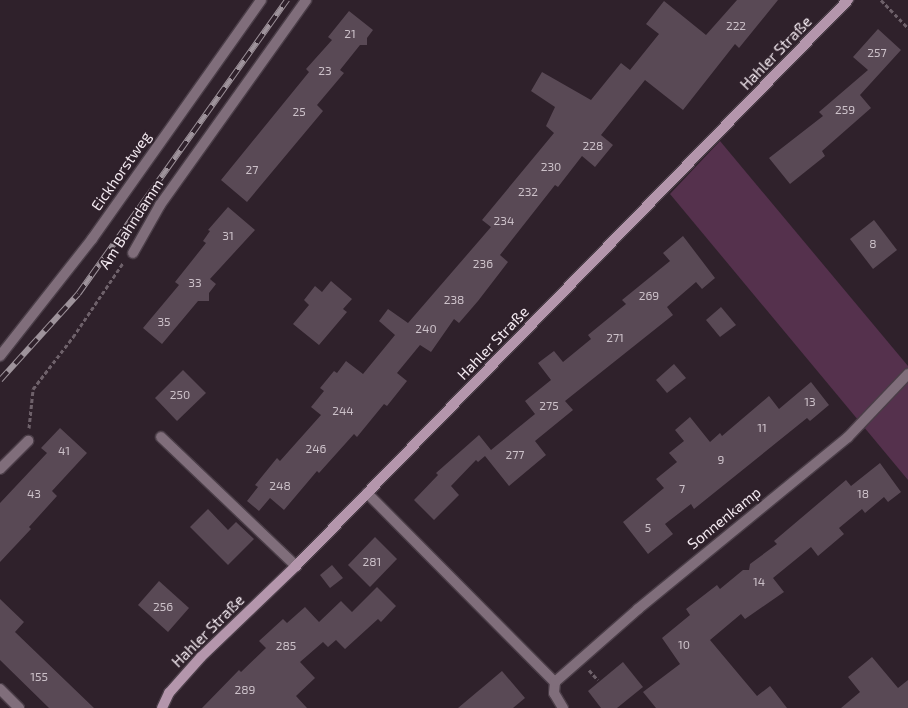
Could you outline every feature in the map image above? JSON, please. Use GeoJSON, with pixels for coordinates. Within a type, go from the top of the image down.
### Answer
{"type":"FeatureCollection","features":[{"type":"Feature","properties":{"kind":"street","name":"Eickhorstweg"},"geometry":{"type":"LineString","coordinates":[[0,356],[92,238],[261,0]]}},
{"type":"Feature","properties":{"kind":"street","name":"Am Bahndamm"},"geometry":{"type":"LineString","coordinates":[[132,253],[160,205],[306,0]]}},
{"type":"Feature","properties":{"kind":"street","name":"Hahler Straße"},"geometry":{"type":"LineString","coordinates":[[162,708],[169,693],[201,657],[296,566],[848,0]]}},
{"type":"Feature","properties":{"kind":"street","name":"Sonnenkamp"},"geometry":{"type":"LineString","coordinates":[[555,682],[652,597],[848,437],[908,374]]}},
{"type":"Feature","properties":{"kind":"street"},"geometry":{"type":"LineString","coordinates":[[161,437],[296,566]]}},
{"type":"Feature","properties":{"kind":"street"},"geometry":{"type":"LineString","coordinates":[[0,469],[28,441]]}},
{"type":"Feature","properties":{"kind":"street"},"geometry":{"type":"LineString","coordinates":[[367,493],[555,682],[554,693],[563,708]]}},
{"type":"Feature","properties":{"kind":"street"},"geometry":{"type":"LineString","coordinates":[[0,689],[19,708]]}},
{"type":"Feature","properties":{"kind":"path"},"geometry":{"type":"LineString","coordinates":[[881,0],[908,28]]}},
{"type":"Feature","properties":{"kind":"path","name":"Am Bahndamm"},"geometry":{"type":"LineString","coordinates":[[28,441],[33,389],[132,253]]}},
{"type":"Feature","properties":{"kind":"shaded area"},"geometry":{"type":"Polygon","coordinates":[[[720,141],[908,366],[908,480],[670,194],[720,141]]]}},
{"type":"Feature","properties":{"kind":"building"},"geometry":{"type":"Polygon","coordinates":[[[737,0],[778,0],[739,48],[735,44],[683,110],[645,80],[601,135],[613,145],[595,167],[582,156],[558,187],[555,185],[500,255],[508,262],[478,301],[459,323],[454,319],[431,352],[420,345],[397,373],[407,381],[387,406],[384,404],[357,437],[354,434],[319,473],[317,471],[284,510],[270,498],[259,511],[247,501],[258,487],[255,485],[277,458],[280,461],[321,415],[311,407],[324,391],[320,388],[334,371],[337,373],[346,361],[363,374],[395,335],[379,321],[388,309],[408,323],[491,227],[482,220],[554,133],[546,126],[555,107],[531,91],[542,72],[591,100],[621,63],[630,70],[659,34],[646,24],[664,1],[706,35],[737,0]]]}},
{"type":"Feature","properties":{"kind":"building"},"geometry":{"type":"Polygon","coordinates":[[[349,11],[373,30],[367,38],[367,45],[360,45],[340,70],[344,73],[317,105],[323,111],[247,202],[221,180],[309,72],[306,69],[332,40],[328,37],[349,11]]]}},
{"type":"Feature","properties":{"kind":"building"},"geometry":{"type":"Polygon","coordinates":[[[878,29],[901,50],[860,95],[871,108],[822,151],[825,156],[790,184],[769,158],[823,116],[819,112],[868,70],[853,57],[878,29]]]}},
{"type":"Feature","properties":{"kind":"building"},"geometry":{"type":"Polygon","coordinates":[[[228,207],[255,230],[210,279],[216,284],[209,293],[209,301],[198,301],[162,344],[143,328],[179,285],[175,282],[206,243],[203,241],[210,231],[208,230],[228,207]]]}},
{"type":"Feature","properties":{"kind":"building"},"geometry":{"type":"Polygon","coordinates":[[[874,220],[897,250],[873,269],[850,239],[874,220]]]}},
{"type":"Feature","properties":{"kind":"building"},"geometry":{"type":"Polygon","coordinates":[[[683,236],[715,278],[702,289],[696,282],[667,307],[673,315],[565,401],[573,410],[535,441],[546,455],[509,486],[485,456],[478,462],[476,460],[451,486],[459,495],[434,520],[414,500],[438,475],[436,473],[479,435],[491,450],[535,414],[525,401],[551,380],[538,363],[554,351],[563,362],[591,339],[588,335],[626,304],[622,300],[670,261],[663,253],[683,236]]]}},
{"type":"Feature","properties":{"kind":"building"},"geometry":{"type":"Polygon","coordinates":[[[331,281],[352,299],[343,309],[347,312],[319,345],[293,324],[309,305],[304,300],[315,286],[322,292],[331,281]]]}},
{"type":"Feature","properties":{"kind":"building"},"geometry":{"type":"Polygon","coordinates":[[[721,307],[736,325],[720,337],[706,320],[721,307]]]}},
{"type":"Feature","properties":{"kind":"building"},"geometry":{"type":"Polygon","coordinates":[[[674,364],[686,378],[667,393],[656,380],[674,364]]]}},
{"type":"Feature","properties":{"kind":"building"},"geometry":{"type":"Polygon","coordinates":[[[183,370],[206,393],[177,421],[155,398],[183,370]]]}},
{"type":"Feature","properties":{"kind":"building"},"geometry":{"type":"Polygon","coordinates":[[[811,382],[829,405],[810,421],[807,418],[694,509],[691,504],[665,524],[673,534],[648,554],[623,522],[664,488],[656,479],[677,462],[669,453],[684,441],[675,430],[690,417],[710,442],[720,433],[722,436],[769,396],[779,409],[811,382]]]}},
{"type":"Feature","properties":{"kind":"building"},"geometry":{"type":"Polygon","coordinates":[[[60,428],[87,453],[52,491],[57,496],[29,527],[31,529],[0,562],[0,503],[47,453],[41,448],[60,428]]]}},
{"type":"Feature","properties":{"kind":"building"},"geometry":{"type":"Polygon","coordinates":[[[880,463],[901,492],[888,502],[884,497],[865,513],[862,509],[839,528],[844,534],[818,556],[811,547],[773,578],[784,592],[745,619],[741,614],[710,640],[757,696],[770,686],[787,708],[656,708],[643,692],[680,664],[662,638],[690,615],[686,609],[717,585],[720,589],[743,570],[749,570],[750,564],[777,544],[774,541],[846,480],[851,486],[880,463]]]}},
{"type":"Feature","properties":{"kind":"building"},"geometry":{"type":"Polygon","coordinates":[[[208,509],[228,530],[236,522],[254,539],[228,565],[190,527],[208,509]]]}},
{"type":"Feature","properties":{"kind":"building"},"geometry":{"type":"Polygon","coordinates":[[[375,537],[397,559],[370,587],[348,565],[375,537]]]}},
{"type":"Feature","properties":{"kind":"building"},"geometry":{"type":"Polygon","coordinates":[[[332,565],[343,578],[330,588],[320,575],[332,565]]]}},
{"type":"Feature","properties":{"kind":"building"},"geometry":{"type":"Polygon","coordinates":[[[159,581],[189,608],[168,632],[138,605],[159,581]]]}},
{"type":"Feature","properties":{"kind":"building"},"geometry":{"type":"Polygon","coordinates":[[[377,587],[396,606],[381,622],[378,619],[345,649],[336,640],[328,647],[323,642],[300,662],[315,678],[296,696],[307,708],[202,708],[239,670],[241,672],[266,648],[259,641],[283,619],[287,623],[305,607],[319,622],[341,601],[352,612],[377,587]]]}},
{"type":"Feature","properties":{"kind":"building"},"geometry":{"type":"Polygon","coordinates":[[[0,599],[24,622],[15,632],[94,708],[49,708],[0,660],[0,599]]]}},
{"type":"Feature","properties":{"kind":"building"},"geometry":{"type":"Polygon","coordinates":[[[872,657],[898,688],[908,680],[908,708],[841,708],[860,692],[848,677],[872,657]]]}},
{"type":"Feature","properties":{"kind":"building"},"geometry":{"type":"Polygon","coordinates":[[[623,662],[643,687],[617,708],[601,708],[588,691],[623,662]]]}},
{"type":"Feature","properties":{"kind":"building"},"geometry":{"type":"Polygon","coordinates":[[[502,671],[525,698],[513,708],[458,708],[502,671]]]}},
{"type":"Feature","properties":{"kind":"railway"},"geometry":{"type":"LineString","coordinates":[[0,380],[78,294],[287,0]]}}]}
